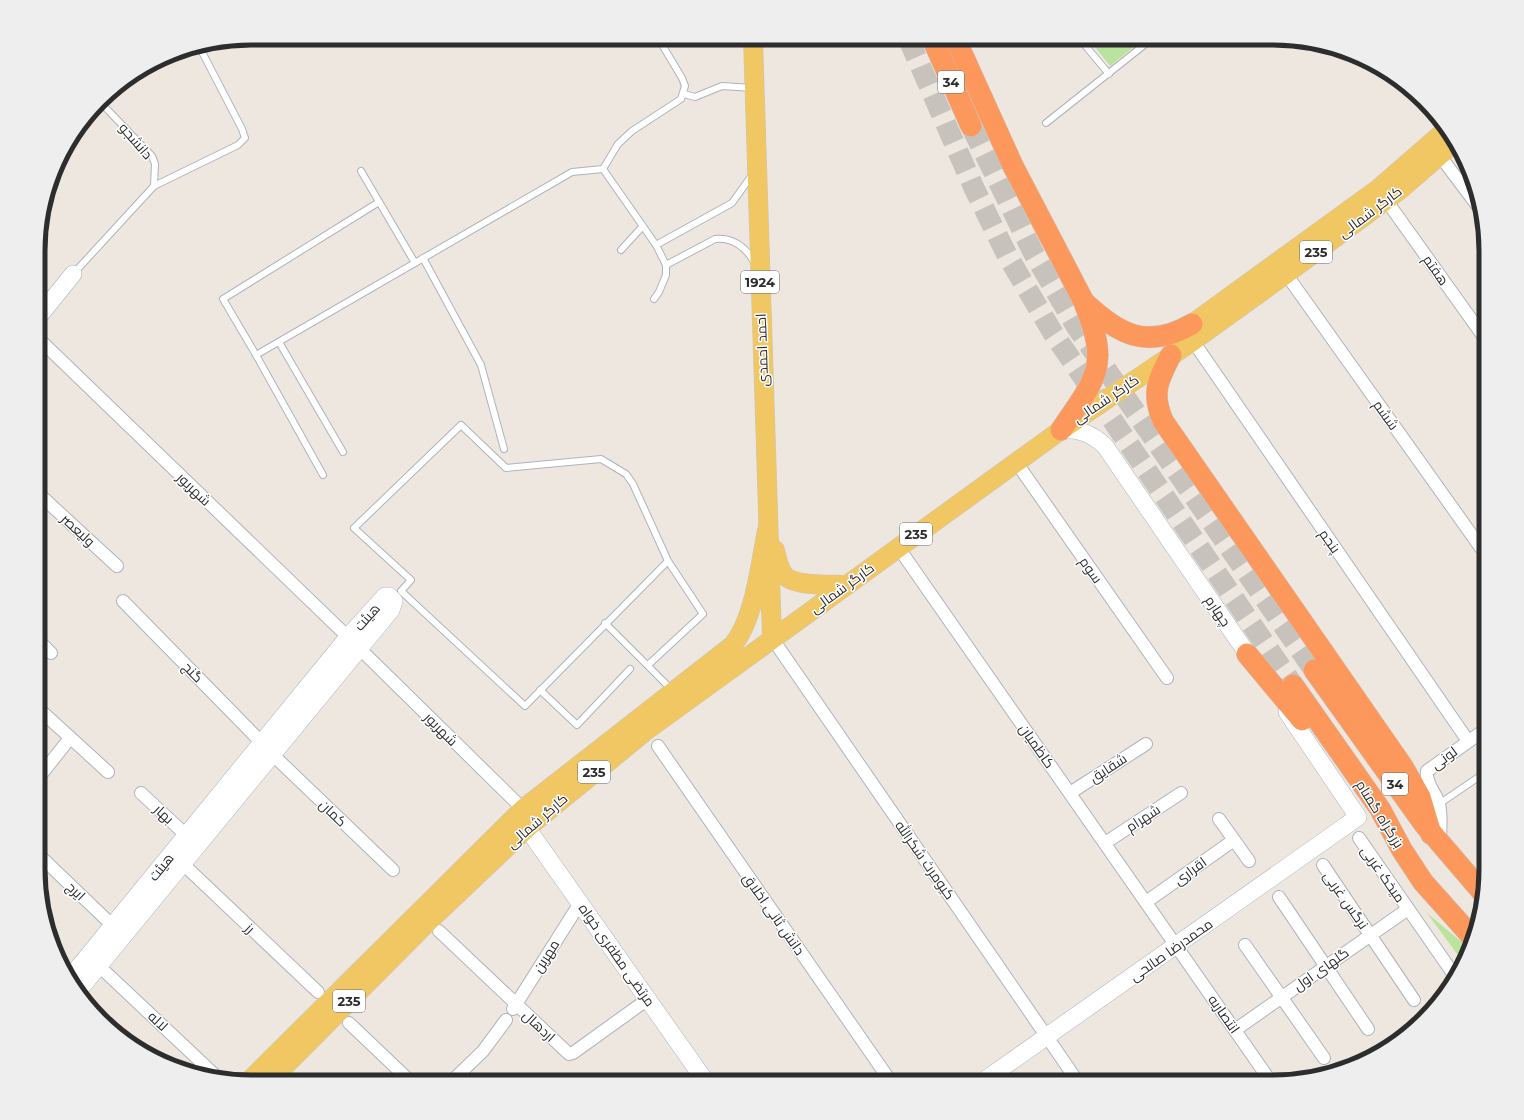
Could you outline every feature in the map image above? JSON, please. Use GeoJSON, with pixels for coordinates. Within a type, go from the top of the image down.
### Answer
{"type":"FeatureCollection","features":[{"type":"Feature","properties":{"kind":"highway","name":"34"},"geometry":{"type":"LineString","coordinates":[[935,45],[971,126]]}},
{"type":"Feature","properties":{"kind":"highway"},"geometry":{"type":"LineString","coordinates":[[958,45],[1013,166],[1084,302],[1098,344],[1098,366],[1085,393],[1061,430]]}},
{"type":"Feature","properties":{"kind":"highway"},"geometry":{"type":"LineString","coordinates":[[1084,302],[1102,319],[1117,329],[1132,336],[1152,338],[1177,332],[1192,332]]}},
{"type":"Feature","properties":{"kind":"highway"},"geometry":{"type":"LineString","coordinates":[[1171,355],[1160,377],[1156,392],[1157,404],[1163,421],[1403,767],[1420,797],[1435,839],[1479,872]]}},
{"type":"Feature","properties":{"kind":"highway"},"geometry":{"type":"LineString","coordinates":[[1247,654],[1331,758],[1362,786]]}},
{"type":"Feature","properties":{"kind":"highway","name":"بزرگراه گمنام"},"geometry":{"type":"LineString","coordinates":[[1314,670],[1435,839],[1478,888]]}},
{"type":"Feature","properties":{"kind":"highway","name":"بزرگراه گمنام"},"geometry":{"type":"LineString","coordinates":[[1293,685],[1362,786],[1380,809],[1402,850],[1423,882],[1469,933]]}},
{"type":"Feature","properties":{"kind":"highway"},"geometry":{"type":"LineString","coordinates":[[1380,809],[1440,885],[1473,919]]}},
{"type":"Feature","properties":{"kind":"main road","name":"احمد احمدی"},"geometry":{"type":"LineString","coordinates":[[753,45],[772,638]]}},
{"type":"Feature","properties":{"kind":"main road","name":"کارگر شمالی"},"geometry":{"type":"LineString","coordinates":[[276,1075],[429,921],[527,828],[646,730],[1016,462],[1171,355],[1192,332],[1378,189],[1442,134]]}},
{"type":"Feature","properties":{"kind":"main road","name":"کارگر شمالی"},"geometry":{"type":"LineString","coordinates":[[1192,332],[1286,274],[1386,200],[1450,147]]}},
{"type":"Feature","properties":{"kind":"main road","name":"کارگر شمالی"},"geometry":{"type":"LineString","coordinates":[[255,1075],[523,809],[733,645],[748,618],[768,526]]}},
{"type":"Feature","properties":{"kind":"main road"},"geometry":{"type":"LineString","coordinates":[[768,526],[778,561],[786,576],[801,583],[846,585]]}},
{"type":"Feature","properties":{"kind":"street"},"geometry":{"type":"LineString","coordinates":[[1440,156],[1472,199]]}},
{"type":"Feature","properties":{"kind":"street","name":"هفتم"},"geometry":{"type":"LineString","coordinates":[[1386,200],[1479,330]]}},
{"type":"Feature","properties":{"kind":"street"},"geometry":{"type":"LineString","coordinates":[[45,309],[73,274]]}},
{"type":"Feature","properties":{"kind":"street","name":"ششم"},"geometry":{"type":"LineString","coordinates":[[1286,274],[1479,545]]}},
{"type":"Feature","properties":{"kind":"street","name":"پنجم"},"geometry":{"type":"LineString","coordinates":[[1192,332],[1468,741]]}},
{"type":"Feature","properties":{"kind":"street","name":"شهریور"},"geometry":{"type":"LineString","coordinates":[[45,345],[354,643],[523,809]]}},
{"type":"Feature","properties":{"kind":"street","name":"چهارم"},"geometry":{"type":"LineString","coordinates":[[1061,430],[1075,429],[1085,432],[1096,438],[1105,446],[1358,817]]}},
{"type":"Feature","properties":{"kind":"street","name":"سوم"},"geometry":{"type":"LineString","coordinates":[[1016,462],[1167,678]]}},
{"type":"Feature","properties":{"kind":"street","name":"ولیعصر"},"geometry":{"type":"LineString","coordinates":[[45,500],[117,566]]}},
{"type":"Feature","properties":{"kind":"street","name":"کاظمیان"},"geometry":{"type":"LineString","coordinates":[[898,547],[1177,945]]}},
{"type":"Feature","properties":{"kind":"street","name":"گنج"},"geometry":{"type":"LineString","coordinates":[[123,601],[268,749]]}},
{"type":"Feature","properties":{"kind":"street","name":"کیومرث شکرالله"},"geometry":{"type":"LineString","coordinates":[[772,638],[1073,1075]]}},
{"type":"Feature","properties":{"kind":"street","name":"هیئت"},"geometry":{"type":"LineString","coordinates":[[82,986],[183,864],[268,749],[354,643]]}},
{"type":"Feature","properties":{"kind":"street"},"geometry":{"type":"LineString","coordinates":[[45,647],[51,653]]}},
{"type":"Feature","properties":{"kind":"street"},"geometry":{"type":"LineString","coordinates":[[45,715],[108,772]]}},
{"type":"Feature","properties":{"kind":"street","name":"لونی"},"geometry":{"type":"LineString","coordinates":[[1435,839],[1441,814],[1439,804],[1426,777],[1430,768],[1479,734]]}},
{"type":"Feature","properties":{"kind":"street"},"geometry":{"type":"LineString","coordinates":[[45,770],[70,738]]}},
{"type":"Feature","properties":{"kind":"street","name":"شقایق"},"geometry":{"type":"LineString","coordinates":[[1070,793],[1146,744]]}},
{"type":"Feature","properties":{"kind":"street","name":"دانش ثانی اخلاق"},"geometry":{"type":"LineString","coordinates":[[658,746],[886,1075]]}},
{"type":"Feature","properties":{"kind":"street","name":"هیئت"},"geometry":{"type":"LineString","coordinates":[[74,973],[187,836],[268,749]]}},
{"type":"Feature","properties":{"kind":"street","name":"کمان"},"geometry":{"type":"LineString","coordinates":[[268,749],[393,870]]}},
{"type":"Feature","properties":{"kind":"street","name":"شهرام"},"geometry":{"type":"LineString","coordinates":[[1105,843],[1181,792]]}},
{"type":"Feature","properties":{"kind":"street","name":"بهار"},"geometry":{"type":"LineString","coordinates":[[141,793],[187,836]]}},
{"type":"Feature","properties":{"kind":"street","name":"محمدرضا صالحی"},"geometry":{"type":"LineString","coordinates":[[992,1075],[1358,817]]}},
{"type":"Feature","properties":{"kind":"street"},"geometry":{"type":"LineString","coordinates":[[1219,819],[1249,861]]}},
{"type":"Feature","properties":{"kind":"street","name":"مرتضی مظفری خواه"},"geometry":{"type":"LineString","coordinates":[[527,828],[701,1075]]}},
{"type":"Feature","properties":{"kind":"street","name":"میخک غربی"},"geometry":{"type":"LineString","coordinates":[[1359,838],[1451,971]]}},
{"type":"Feature","properties":{"kind":"street","name":"اقراری"},"geometry":{"type":"LineString","coordinates":[[1146,902],[1234,840]]}},
{"type":"Feature","properties":{"kind":"street","name":"ایرج"},"geometry":{"type":"LineString","coordinates":[[45,861],[113,926]]}},
{"type":"Feature","properties":{"kind":"street","name":"رز"},"geometry":{"type":"LineString","coordinates":[[183,864],[318,992]]}},
{"type":"Feature","properties":{"kind":"street","name":"نرگس غربی"},"geometry":{"type":"LineString","coordinates":[[1322,865],[1414,1000]]}},
{"type":"Feature","properties":{"kind":"street"},"geometry":{"type":"LineString","coordinates":[[1279,897],[1326,965],[1368,1030]]}},
{"type":"Feature","properties":{"kind":"street","name":"مهرین"},"geometry":{"type":"LineString","coordinates":[[514,1006],[580,903]]}},
{"type":"Feature","properties":{"kind":"street","name":"گلهای اول"},"geometry":{"type":"LineString","coordinates":[[1235,1030],[1370,934],[1408,909]]}},
{"type":"Feature","properties":{"kind":"street","name":"اردهال"},"geometry":{"type":"LineString","coordinates":[[440,931],[514,1006],[571,1054],[648,999]]}},
{"type":"Feature","properties":{"kind":"street","name":"انتصاریه"},"geometry":{"type":"LineString","coordinates":[[1177,945],[1266,1075]]}},
{"type":"Feature","properties":{"kind":"street"},"geometry":{"type":"LineString","coordinates":[[1245,945],[1324,1058]]}},
{"type":"Feature","properties":{"kind":"street","name":"لاله"},"geometry":{"type":"LineString","coordinates":[[99,966],[210,1071]]}},
{"type":"Feature","properties":{"kind":"street"},"geometry":{"type":"LineString","coordinates":[[458,1075],[483,1051],[506,1020]]}},
{"type":"Feature","properties":{"kind":"street"},"geometry":{"type":"LineString","coordinates":[[349,1023],[404,1075]]}},
{"type":"Feature","properties":{"kind":"lane"},"geometry":{"type":"LineString","coordinates":[[603,169],[618,144],[632,131],[682,99],[685,86],[682,78],[662,45]]}},
{"type":"Feature","properties":{"kind":"lane"},"geometry":{"type":"LineString","coordinates":[[1084,45],[1109,74]]}},
{"type":"Feature","properties":{"kind":"lane"},"geometry":{"type":"LineString","coordinates":[[1046,123],[1144,45]]}},
{"type":"Feature","properties":{"kind":"lane"},"geometry":{"type":"LineString","coordinates":[[73,274],[154,186],[238,145],[245,138],[242,129],[202,51]]}},
{"type":"Feature","properties":{"kind":"lane"},"geometry":{"type":"LineString","coordinates":[[684,94],[696,97],[722,86],[754,88]]}},
{"type":"Feature","properties":{"kind":"lane","name":"دانشجو"},"geometry":{"type":"LineString","coordinates":[[104,106],[152,156],[155,164],[154,186]]}},
{"type":"Feature","properties":{"kind":"lane"},"geometry":{"type":"LineString","coordinates":[[656,245],[732,203],[757,166]]}},
{"type":"Feature","properties":{"kind":"lane"},"geometry":{"type":"LineString","coordinates":[[603,169],[656,245],[666,264],[666,275],[659,292],[654,299]]}},
{"type":"Feature","properties":{"kind":"lane"},"geometry":{"type":"LineString","coordinates":[[256,355],[572,172],[603,169]]}},
{"type":"Feature","properties":{"kind":"lane"},"geometry":{"type":"LineString","coordinates":[[361,171],[415,263]]}},
{"type":"Feature","properties":{"kind":"lane"},"geometry":{"type":"LineString","coordinates":[[324,475],[223,300],[379,202]]}},
{"type":"Feature","properties":{"kind":"lane"},"geometry":{"type":"LineString","coordinates":[[621,250],[642,227]]}},
{"type":"Feature","properties":{"kind":"lane"},"geometry":{"type":"LineString","coordinates":[[666,264],[714,239],[721,238],[730,239],[751,255],[760,273]]}},
{"type":"Feature","properties":{"kind":"lane"},"geometry":{"type":"LineString","coordinates":[[423,258],[481,365],[504,449]]}},
{"type":"Feature","properties":{"kind":"lane"},"geometry":{"type":"LineString","coordinates":[[278,342],[343,452]]}},
{"type":"Feature","properties":{"kind":"lane"},"geometry":{"type":"LineString","coordinates":[[648,665],[703,614],[668,561],[634,484],[626,474],[612,464],[601,459],[506,468],[461,425],[354,528],[411,580],[401,591],[525,706],[605,623],[668,561]]}},
{"type":"Feature","properties":{"kind":"lane"},"geometry":{"type":"LineString","coordinates":[[605,623],[673,691]]}},
{"type":"Feature","properties":{"kind":"lane"},"geometry":{"type":"LineString","coordinates":[[540,690],[577,725],[630,669]]}},
{"type":"Feature","properties":{"kind":"lane"},"geometry":{"type":"LineString","coordinates":[[1426,777],[1440,796],[1446,796],[1458,792]]}},
{"type":"Feature","properties":{"kind":"lane"},"geometry":{"type":"LineString","coordinates":[[1439,804],[1479,777]]}},
{"type":"Feature","properties":{"kind":"green space"},"geometry":{"type":"Polygon","coordinates":[[[1094,45],[1136,45],[1110,66],[1094,45]]]}},
{"type":"Feature","properties":{"kind":"green space"},"geometry":{"type":"Polygon","coordinates":[[[1427,913],[1464,944],[1459,957],[1427,913]]]}},
{"type":"Feature","properties":{"kind":"tunnel"},"geometry":{"type":"LineString","coordinates":[[911,45],[974,188],[1007,255],[1053,333],[1293,685]]}},
{"type":"Feature","properties":{"kind":"tunnel"},"geometry":{"type":"LineString","coordinates":[[971,126],[1034,254],[1076,326],[1314,670]]}}]}
